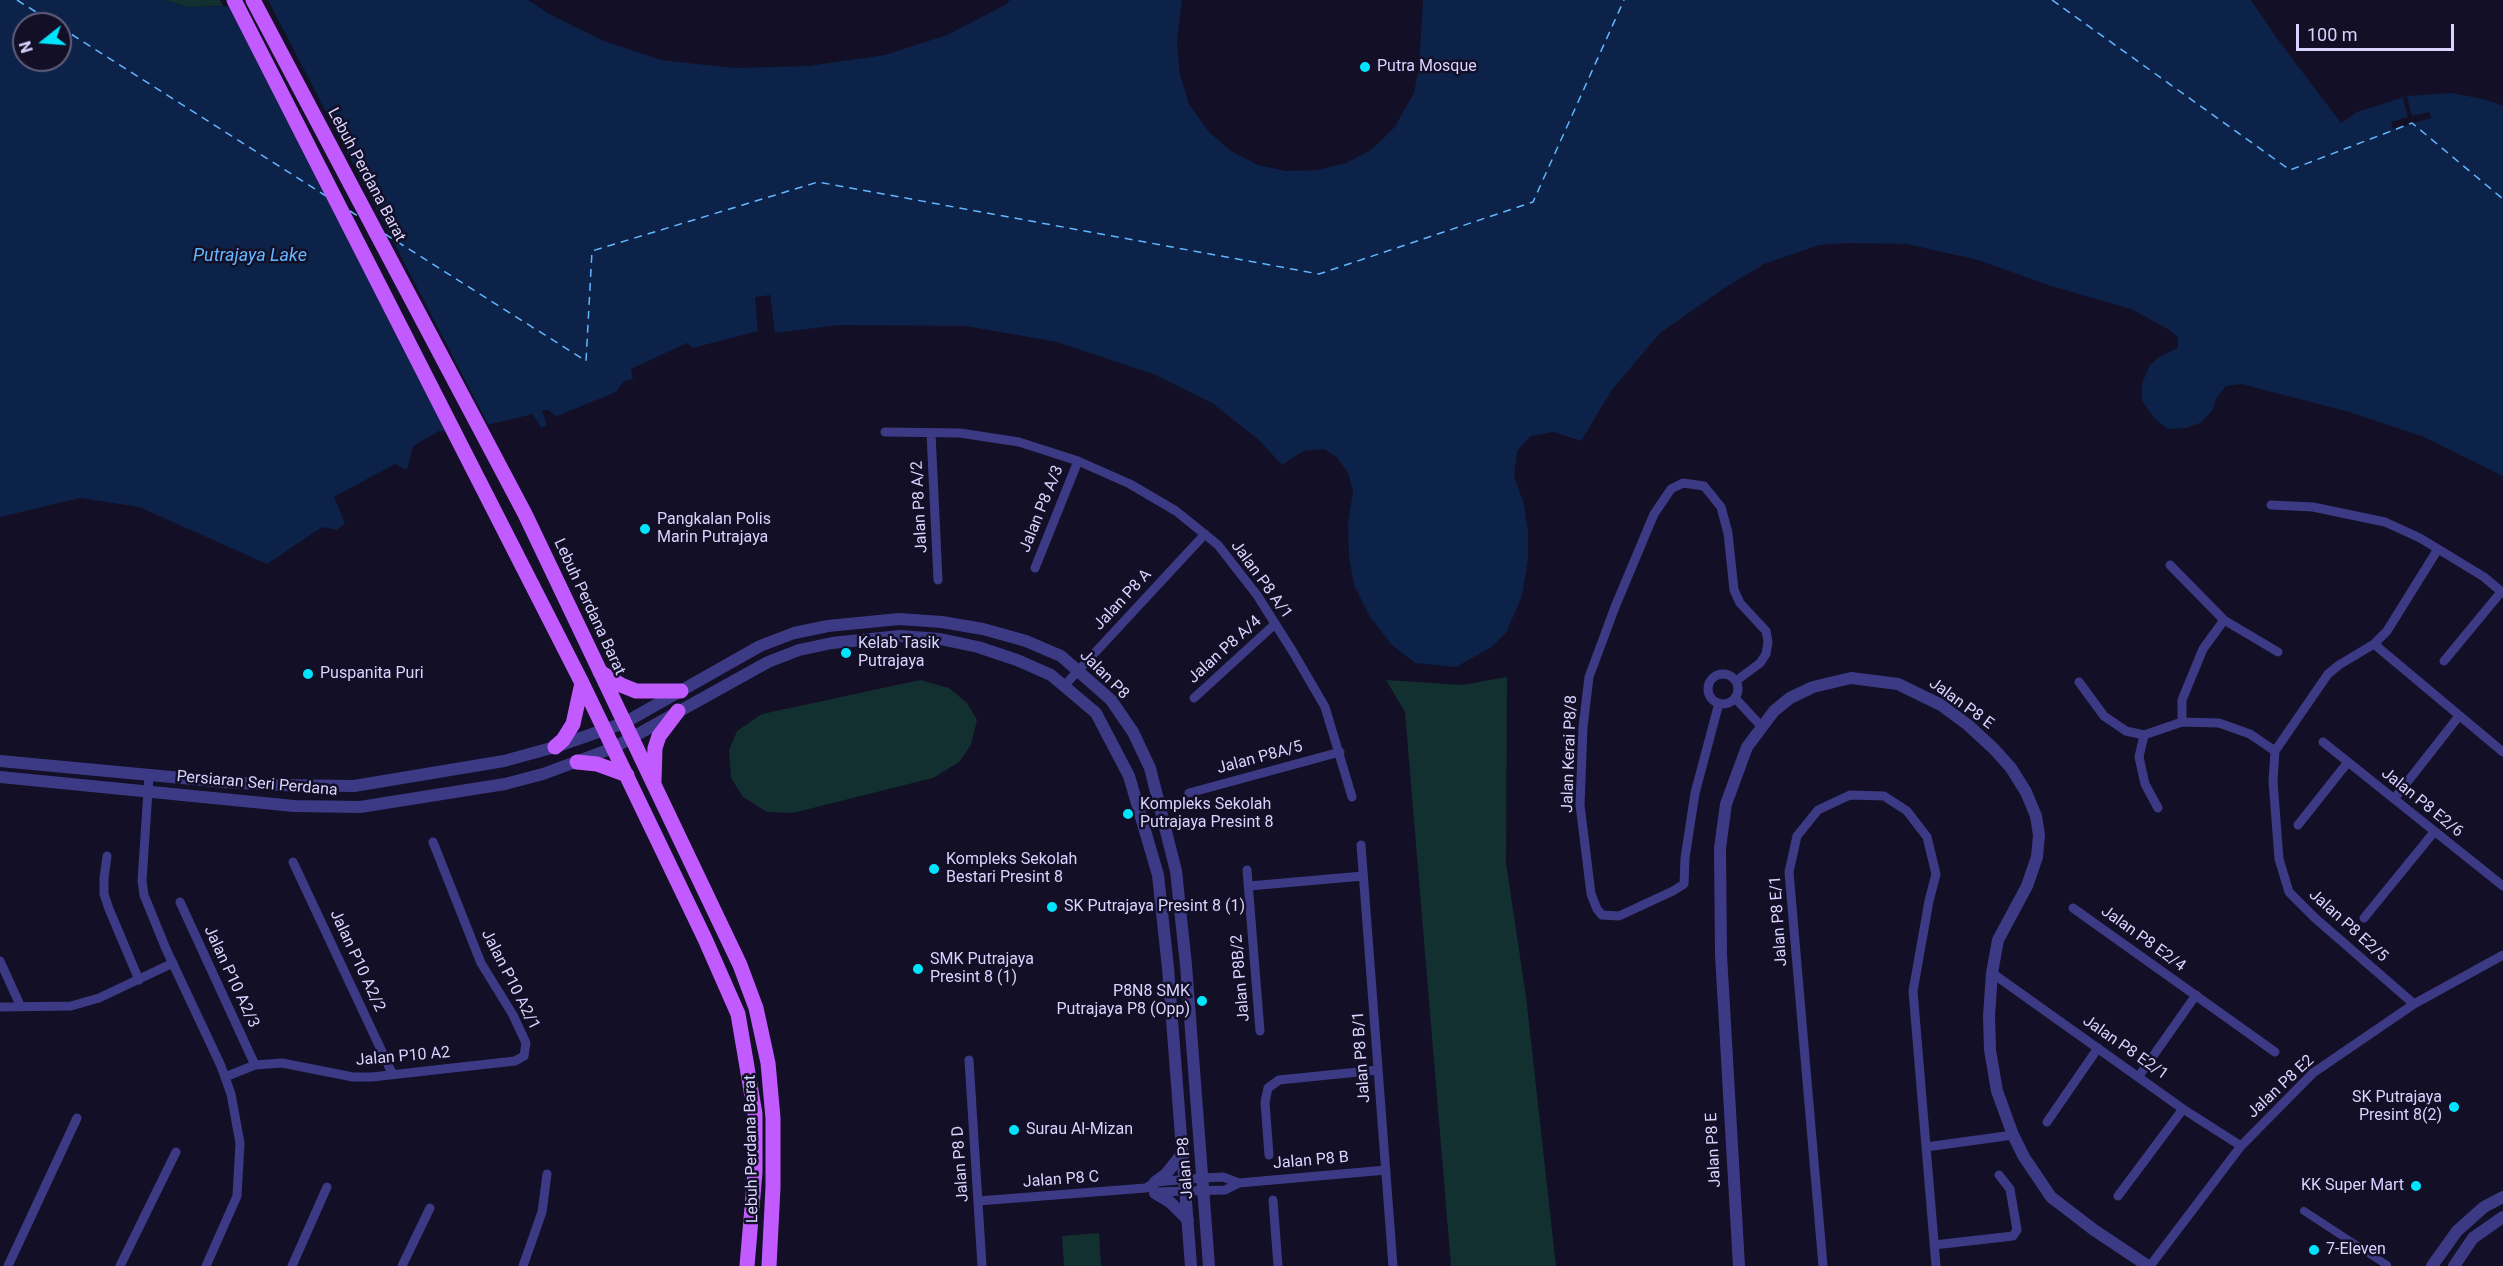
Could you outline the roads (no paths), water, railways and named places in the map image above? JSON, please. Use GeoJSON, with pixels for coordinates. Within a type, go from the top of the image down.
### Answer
{"type":"FeatureCollection","features":[{"type":"Feature","properties":{"kind":"main road","name":"Lebuh Perdana Barat"},"geometry":{"type":"LineString","coordinates":[[234,0],[582,683],[705,939],[738,1014],[748,1061],[755,1114],[755,1172],[747,1266]]}},
{"type":"Feature","properties":{"kind":"main road","name":"Lebuh Perdana Barat"},"geometry":{"type":"LineString","coordinates":[[253,0],[509,483],[719,917],[756,1008],[768,1063],[773,1187],[769,1266]]}},
{"type":"Feature","properties":{"kind":"main road"},"geometry":{"type":"LineString","coordinates":[[600,672],[636,691],[681,691]]}},
{"type":"Feature","properties":{"kind":"main road"},"geometry":{"type":"LineString","coordinates":[[555,747],[564,740],[573,724],[582,683]]}},
{"type":"Feature","properties":{"kind":"main road"},"geometry":{"type":"LineString","coordinates":[[654,781],[655,748],[659,736],[678,711]]}},
{"type":"Feature","properties":{"kind":"main road"},"geometry":{"type":"LineString","coordinates":[[577,762],[597,764],[627,775]]}},
{"type":"Feature","properties":{"kind":"street","name":"Jalan P8 A/1"},"geometry":{"type":"LineString","coordinates":[[885,432],[960,433],[1018,442],[1078,461],[1130,483],[1176,511],[1218,545],[1257,594],[1325,707],[1352,797]]}},
{"type":"Feature","properties":{"kind":"street","name":"Jalan P8 A/2"},"geometry":{"type":"LineString","coordinates":[[931,433],[938,580]]}},
{"type":"Feature","properties":{"kind":"street","name":"Jalan P8 A/3"},"geometry":{"type":"LineString","coordinates":[[1035,568],[1078,461]]}},
{"type":"Feature","properties":{"kind":"street","name":"Jalan Kerai P8/8"},"geometry":{"type":"LineString","coordinates":[[1719,703],[1695,793],[1685,858],[1684,884],[1619,916],[1602,915],[1596,909],[1591,894],[1580,805],[1585,702],[1589,676],[1611,616],[1654,514],[1671,489],[1683,483],[1704,486],[1721,507],[1728,534],[1734,590],[1740,603],[1766,631],[1768,642],[1766,654],[1760,663],[1736,681]]}},
{"type":"Feature","properties":{"kind":"street"},"geometry":{"type":"LineString","coordinates":[[2271,505],[2313,507],[2385,522],[2438,549],[2484,577],[2502,593],[2444,661]]}},
{"type":"Feature","properties":{"kind":"street","name":"Jalan P8 A"},"geometry":{"type":"LineString","coordinates":[[1064,686],[1205,534]]}},
{"type":"Feature","properties":{"kind":"street"},"geometry":{"type":"LineString","coordinates":[[2079,682],[2104,716],[2126,731],[2144,735],[2182,722],[2219,723],[2250,734],[2275,751],[2328,674],[2374,644],[2387,631],[2438,549]]}},
{"type":"Feature","properties":{"kind":"street"},"geometry":{"type":"LineString","coordinates":[[2170,565],[2224,620],[2278,652]]}},
{"type":"Feature","properties":{"kind":"street","name":"Jalan P8"},"geometry":{"type":"LineString","coordinates":[[604,730],[624,723],[760,646],[794,633],[828,626],[899,619],[942,622],[983,629],[1026,641],[1061,656],[1111,700],[1132,732],[1150,768],[1176,871],[1186,965],[1209,1266]]}},
{"type":"Feature","properties":{"kind":"street"},"geometry":{"type":"LineString","coordinates":[[2182,722],[2182,700],[2203,649],[2224,620]]}},
{"type":"Feature","properties":{"kind":"street","name":"Jalan P8 A/4"},"geometry":{"type":"LineString","coordinates":[[1194,698],[1275,624]]}},
{"type":"Feature","properties":{"kind":"street","name":"Jalan P8"},"geometry":{"type":"LineString","coordinates":[[613,748],[768,662],[799,650],[832,643],[900,636],[939,639],[978,647],[1017,660],[1051,675],[1096,713],[1129,776],[1158,875],[1191,1266]]}},
{"type":"Feature","properties":{"kind":"street"},"geometry":{"type":"LineString","coordinates":[[2374,644],[2503,752]]}},
{"type":"Feature","properties":{"kind":"street"},"geometry":{"type":"LineString","coordinates":[[1727,674],[1736,681],[1738,687],[1735,698],[1731,702],[1719,703],[1710,696],[1711,679],[1727,674]]}},
{"type":"Feature","properties":{"kind":"street","name":"Jalan P8 E"},"geometry":{"type":"LineString","coordinates":[[1739,1266],[1721,956],[1720,848],[1726,804],[1746,747],[1761,726],[1782,704],[1814,687],[1851,678],[1875,679],[1898,684],[1941,705],[1968,724],[1994,749],[2011,768],[2026,792],[2036,816],[2039,835],[2037,857],[2027,886],[1998,940],[1992,973],[1989,1016],[1990,1050],[1997,1091],[2013,1135],[2024,1157],[2051,1197],[2094,1230],[2149,1266]]}},
{"type":"Feature","properties":{"kind":"street"},"geometry":{"type":"LineString","coordinates":[[1735,698],[1761,726]]}},
{"type":"Feature","properties":{"kind":"street"},"geometry":{"type":"LineString","coordinates":[[2394,799],[2458,716]]}},
{"type":"Feature","properties":{"kind":"street","name":"Persiaran Seri Perdana"},"geometry":{"type":"LineString","coordinates":[[0,761],[149,776],[272,785],[354,786],[504,761],[604,730]]}},
{"type":"Feature","properties":{"kind":"street"},"geometry":{"type":"LineString","coordinates":[[2144,735],[2139,757],[2145,784],[2158,808]]}},
{"type":"Feature","properties":{"kind":"street","name":"Jalan P8 E2/6"},"geometry":{"type":"LineString","coordinates":[[2323,742],[2503,886]]}},
{"type":"Feature","properties":{"kind":"street","name":"Persiaran Seri Perdana"},"geometry":{"type":"LineString","coordinates":[[0,777],[294,806],[360,807],[505,784],[577,762],[613,748]]}},
{"type":"Feature","properties":{"kind":"street","name":"Jalan P8 E2/5"},"geometry":{"type":"LineString","coordinates":[[2275,751],[2273,781],[2279,859],[2289,892],[2315,918],[2414,1004]]}},
{"type":"Feature","properties":{"kind":"street","name":"Jalan P8A/5"},"geometry":{"type":"LineString","coordinates":[[1189,793],[1340,752]]}},
{"type":"Feature","properties":{"kind":"street"},"geometry":{"type":"LineString","coordinates":[[2298,825],[2348,762]]}},
{"type":"Feature","properties":{"kind":"street"},"geometry":{"type":"LineString","coordinates":[[149,776],[142,881],[144,895],[225,1077],[231,1094],[240,1143],[237,1196],[206,1266]]}},
{"type":"Feature","properties":{"kind":"street","name":"Jalan P8 E/1"},"geometry":{"type":"LineString","coordinates":[[1823,1266],[1789,872],[1797,836],[1818,810],[1850,795],[1884,796],[1907,812],[1927,837],[1936,874],[1913,991],[1936,1266]]}},
{"type":"Feature","properties":{"kind":"street"},"geometry":{"type":"LineString","coordinates":[[2364,918],[2434,832]]}},
{"type":"Feature","properties":{"kind":"street","name":"Jalan P10 A2/1"},"geometry":{"type":"LineString","coordinates":[[433,842],[481,963],[513,1015],[526,1043],[524,1056],[515,1061]]}},
{"type":"Feature","properties":{"kind":"street","name":"Jalan P8 B/1"},"geometry":{"type":"LineString","coordinates":[[1361,845],[1393,1266]]}},
{"type":"Feature","properties":{"kind":"street"},"geometry":{"type":"LineString","coordinates":[[107,856],[104,894],[108,909],[139,980]]}},
{"type":"Feature","properties":{"kind":"street","name":"Jalan P10 A2/2"},"geometry":{"type":"LineString","coordinates":[[293,862],[393,1073]]}},
{"type":"Feature","properties":{"kind":"street","name":"Jalan P8B/2"},"geometry":{"type":"LineString","coordinates":[[1247,870],[1260,1031]]}},
{"type":"Feature","properties":{"kind":"street"},"geometry":{"type":"LineString","coordinates":[[1249,886],[1363,876]]}},
{"type":"Feature","properties":{"kind":"street","name":"Jalan P10 A2/3"},"geometry":{"type":"LineString","coordinates":[[180,902],[255,1065]]}},
{"type":"Feature","properties":{"kind":"street","name":"Jalan P8 E2/4"},"geometry":{"type":"LineString","coordinates":[[2073,908],[2275,1052]]}},
{"type":"Feature","properties":{"kind":"street","name":"Jalan P8 E2"},"geometry":{"type":"LineString","coordinates":[[2149,1266],[2241,1146],[2313,1074],[2414,1004],[2503,955]]}},
{"type":"Feature","properties":{"kind":"street"},"geometry":{"type":"LineString","coordinates":[[0,961],[21,1007]]}},
{"type":"Feature","properties":{"kind":"street"},"geometry":{"type":"LineString","coordinates":[[0,1007],[71,1006],[99,998],[173,963]]}},
{"type":"Feature","properties":{"kind":"street","name":"Jalan P8 E2/1"},"geometry":{"type":"LineString","coordinates":[[1992,973],[2183,1109],[2241,1146]]}},
{"type":"Feature","properties":{"kind":"street"},"geometry":{"type":"LineString","coordinates":[[2139,1076],[2196,995]]}},
{"type":"Feature","properties":{"kind":"street"},"geometry":{"type":"LineString","coordinates":[[2047,1122],[2097,1048]]}},
{"type":"Feature","properties":{"kind":"street","name":"Jalan P8 D"},"geometry":{"type":"LineString","coordinates":[[969,1060],[982,1266]]}},
{"type":"Feature","properties":{"kind":"street","name":"Jalan P10 A2"},"geometry":{"type":"LineString","coordinates":[[225,1077],[255,1065],[282,1063],[352,1077],[372,1077],[515,1061]]}},
{"type":"Feature","properties":{"kind":"street"},"geometry":{"type":"LineString","coordinates":[[1269,1155],[1265,1102],[1268,1088],[1279,1080],[1378,1070]]}},
{"type":"Feature","properties":{"kind":"street"},"geometry":{"type":"LineString","coordinates":[[2118,1196],[2183,1109]]}},
{"type":"Feature","properties":{"kind":"street"},"geometry":{"type":"LineString","coordinates":[[8,1266],[77,1118]]}},
{"type":"Feature","properties":{"kind":"street"},"geometry":{"type":"LineString","coordinates":[[1926,1147],[2013,1135]]}},
{"type":"Feature","properties":{"kind":"street"},"geometry":{"type":"LineString","coordinates":[[120,1266],[176,1152]]}},
{"type":"Feature","properties":{"kind":"street"},"geometry":{"type":"LineString","coordinates":[[1182,1155],[1152,1188],[1188,1220]]}},
{"type":"Feature","properties":{"kind":"street","name":"Jalan P8 B"},"geometry":{"type":"LineString","coordinates":[[1185,1186],[1204,1185],[1223,1177],[1239,1183],[1386,1170]]}},
{"type":"Feature","properties":{"kind":"street"},"geometry":{"type":"LineString","coordinates":[[523,1266],[542,1212],[548,1174]]}},
{"type":"Feature","properties":{"kind":"street"},"geometry":{"type":"LineString","coordinates":[[1934,1245],[2013,1236],[2017,1230],[2010,1189],[2000,1175]]}},
{"type":"Feature","properties":{"kind":"street","name":"Jalan P8 C"},"geometry":{"type":"LineString","coordinates":[[978,1201],[1185,1186]]}},
{"type":"Feature","properties":{"kind":"street"},"geometry":{"type":"LineString","coordinates":[[292,1266],[327,1187]]}},
{"type":"Feature","properties":{"kind":"street"},"geometry":{"type":"LineString","coordinates":[[2432,1266],[2457,1231],[2484,1207],[2503,1197]]}},
{"type":"Feature","properties":{"kind":"street"},"geometry":{"type":"LineString","coordinates":[[1273,1200],[1278,1266]]}},
{"type":"Feature","properties":{"kind":"street"},"geometry":{"type":"LineString","coordinates":[[402,1266],[430,1208]]}},
{"type":"Feature","properties":{"kind":"street"},"geometry":{"type":"LineString","coordinates":[[2304,1210],[2387,1265]]}},
{"type":"Feature","properties":{"kind":"street"},"geometry":{"type":"LineString","coordinates":[[2454,1266],[2473,1238],[2503,1217]]}},
{"type":"Feature","properties":{"kind":"water","name":"Putrajaya Lake"},"geometry":{"type":"Polygon","coordinates":[[[0,0],[163,0],[188,7],[243,6],[256,0],[528,0],[551,15],[604,41],[661,60],[734,68],[808,66],[885,55],[947,35],[1005,5],[1010,0],[1182,0],[1177,42],[1180,75],[1189,104],[1209,132],[1231,151],[1258,165],[1286,171],[1318,170],[1346,163],[1371,150],[1394,128],[1414,93],[1419,66],[1423,0],[2251,0],[2341,123],[2357,112],[2407,96],[2451,93],[2484,99],[2503,106],[2503,476],[2424,437],[2346,411],[2241,384],[2226,386],[2217,397],[2212,411],[2200,423],[2186,428],[2168,429],[2155,419],[2142,401],[2142,383],[2150,365],[2158,358],[2178,348],[2178,337],[2131,309],[2051,286],[1978,260],[1907,244],[1819,245],[1764,264],[1723,289],[1659,334],[1612,390],[1581,441],[1554,432],[1531,436],[1517,451],[1514,476],[1524,504],[1528,532],[1528,559],[1522,596],[1506,633],[1490,648],[1456,667],[1415,663],[1392,645],[1370,617],[1354,585],[1349,556],[1348,523],[1353,491],[1348,473],[1337,457],[1324,449],[1303,451],[1282,465],[1259,440],[1212,403],[1153,374],[1057,342],[966,326],[839,325],[775,333],[770,295],[755,297],[758,331],[693,348],[687,343],[631,369],[633,379],[624,381],[616,392],[557,416],[548,410],[542,411],[547,425],[541,428],[533,414],[487,425],[468,434],[439,431],[413,446],[407,470],[395,464],[334,497],[345,523],[337,530],[322,527],[267,564],[139,507],[80,498],[0,517],[0,0]]]}},
{"type":"Feature","properties":{"kind":"place","name":"Putra Mosque"},"geometry":{"type":"Point","coordinates":[1365,67]}},
{"type":"Feature","properties":{"kind":"place","name":"Pangkalan Polis Marin Putrajaya"},"geometry":{"type":"Point","coordinates":[645,529]}},
{"type":"Feature","properties":{"kind":"place","name":"Kelab Tasik Putrajaya"},"geometry":{"type":"Point","coordinates":[846,653]}},
{"type":"Feature","properties":{"kind":"place","name":"Puspanita Puri"},"geometry":{"type":"Point","coordinates":[308,674]}},
{"type":"Feature","properties":{"kind":"place","name":"Kompleks Sekolah Putrajaya Presint 8"},"geometry":{"type":"Point","coordinates":[1128,814]}},
{"type":"Feature","properties":{"kind":"place","name":"Kompleks Sekolah Bestari Presint 8"},"geometry":{"type":"Point","coordinates":[934,869]}},
{"type":"Feature","properties":{"kind":"place","name":"SK Putrajaya Presint 8 (1)"},"geometry":{"type":"Point","coordinates":[1052,907]}},
{"type":"Feature","properties":{"kind":"place","name":"SMK Putrajaya Presint 8 (1)"},"geometry":{"type":"Point","coordinates":[918,969]}},
{"type":"Feature","properties":{"kind":"place","name":"P8N8 SMK Putrajaya P8 (Opp)"},"geometry":{"type":"Point","coordinates":[1202,1001]}},
{"type":"Feature","properties":{"kind":"place","name":"SK Putrajaya Presint 8(2)"},"geometry":{"type":"Point","coordinates":[2454,1107]}},
{"type":"Feature","properties":{"kind":"place","name":"Surau Al-Mizan"},"geometry":{"type":"Point","coordinates":[1014,1130]}},
{"type":"Feature","properties":{"kind":"place","name":"KK Super Mart"},"geometry":{"type":"Point","coordinates":[2416,1186]}},
{"type":"Feature","properties":{"kind":"place","name":"7-Eleven"},"geometry":{"type":"Point","coordinates":[2314,1250]}}]}
